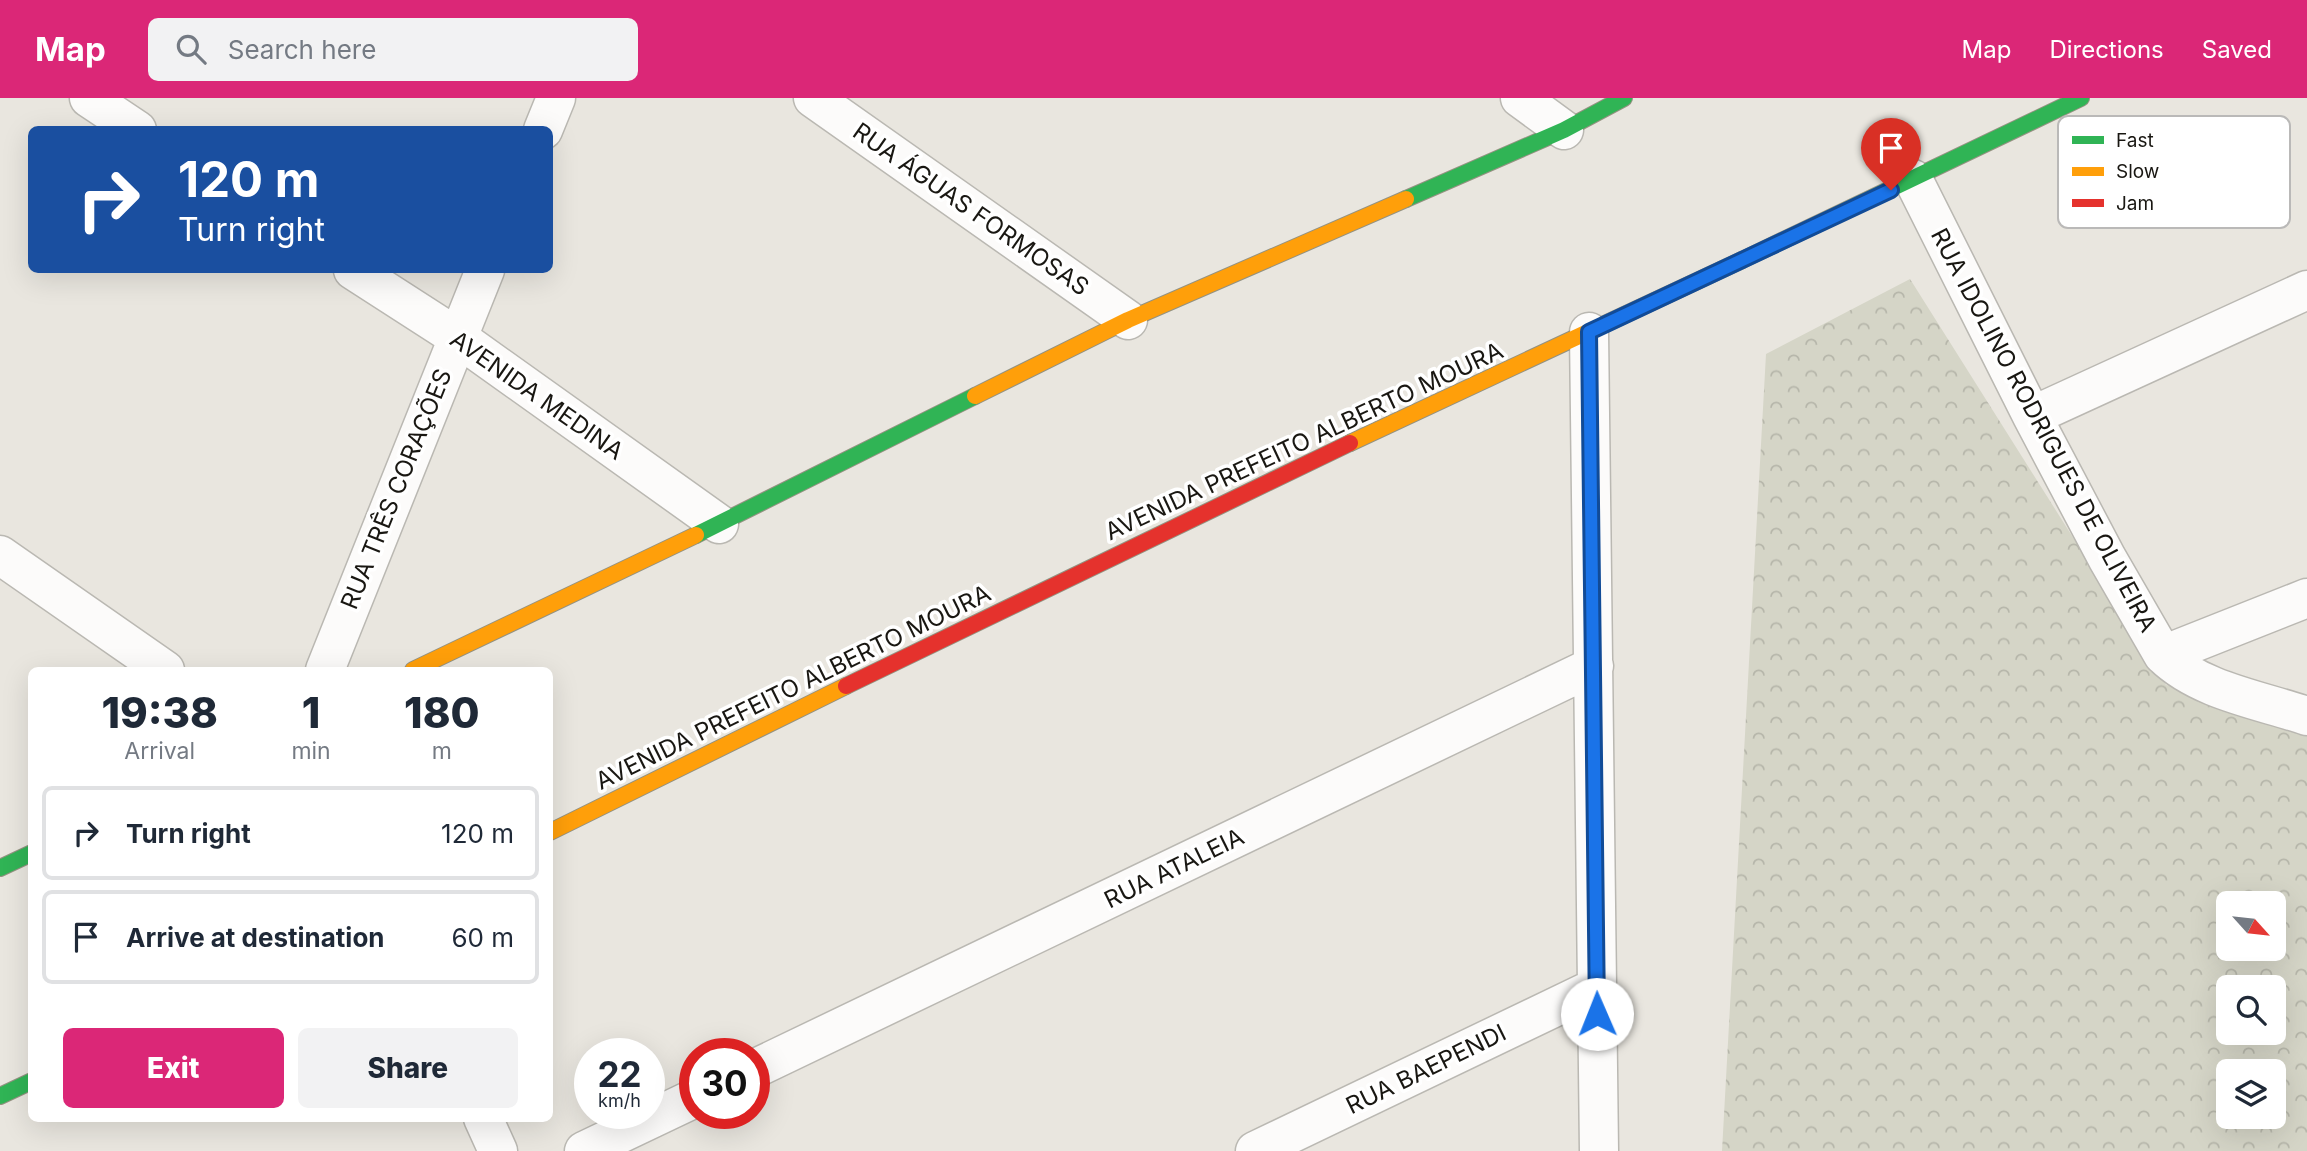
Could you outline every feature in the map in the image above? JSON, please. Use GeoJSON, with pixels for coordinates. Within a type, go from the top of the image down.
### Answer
{"type":"FeatureCollection","features":[{"type":"Feature","properties":{"kind":"main road"},"geometry":{"type":"LineString","coordinates":[[419,667],[719,524],[1129,320],[1563,130],[1624,98]]}},
{"type":"Feature","properties":{"kind":"main road","name":"AVENIDA PREFEITO ALBERTO MOURA"},"geometry":{"type":"LineString","coordinates":[[553,831],[1222,504],[1913,180],[2081,98]]}},
{"type":"Feature","properties":{"kind":"main road"},"geometry":{"type":"LineString","coordinates":[[0,868],[28,855]]}},
{"type":"Feature","properties":{"kind":"main road"},"geometry":{"type":"LineString","coordinates":[[0,1096],[28,1083]]}},
{"type":"Feature","properties":{"kind":"street"},"geometry":{"type":"LineString","coordinates":[[89,98],[132,126]]}},
{"type":"Feature","properties":{"kind":"street"},"geometry":{"type":"LineString","coordinates":[[545,126],[556,98]]}},
{"type":"Feature","properties":{"kind":"street","name":"RUA ÁGUAS FORMOSAS"},"geometry":{"type":"LineString","coordinates":[[813,98],[1129,320]]}},
{"type":"Feature","properties":{"kind":"street"},"geometry":{"type":"LineString","coordinates":[[1520,98],[1563,130]]}},
{"type":"Feature","properties":{"kind":"street","name":"RUA IDOLINO RODRIGUES DE OLIVEIRA"},"geometry":{"type":"LineString","coordinates":[[1913,180],[2107,558],[2164,655],[2307,598]]}},
{"type":"Feature","properties":{"kind":"street","name":"AVENIDA MEDINA"},"geometry":{"type":"LineString","coordinates":[[358,273],[457,337],[719,524]]}},
{"type":"Feature","properties":{"kind":"street","name":"RUA TRÊS CORAÇÕES"},"geometry":{"type":"LineString","coordinates":[[326,667],[484,273]]}},
{"type":"Feature","properties":{"kind":"street"},"geometry":{"type":"LineString","coordinates":[[2032,416],[2307,290]]}},
{"type":"Feature","properties":{"kind":"street"},"geometry":{"type":"LineString","coordinates":[[1589,332],[1599,1151]]}},
{"type":"Feature","properties":{"kind":"street"},"geometry":{"type":"LineString","coordinates":[[0,555],[161,667]]}},
{"type":"Feature","properties":{"kind":"street"},"geometry":{"type":"LineString","coordinates":[[2164,655],[2175,666],[2205,681],[2307,716]]}},
{"type":"Feature","properties":{"kind":"street","name":"RUA ATALEIA"},"geometry":{"type":"LineString","coordinates":[[770,1061],[1594,666]]}},
{"type":"Feature","properties":{"kind":"street","name":"RUA BAEPENDI"},"geometry":{"type":"LineString","coordinates":[[1255,1151],[1597,987]]}},
{"type":"Feature","properties":{"kind":"street"},"geometry":{"type":"LineString","coordinates":[[584,1151],[679,1106]]}},
{"type":"Feature","properties":{"kind":"street"},"geometry":{"type":"LineString","coordinates":[[485,1122],[498,1151]]}},
{"type":"Feature","properties":{"kind":"green space"},"geometry":{"type":"Polygon","coordinates":[[[1910,279],[2166,685],[2307,716],[2307,1151],[1722,1151],[1766,354],[1910,279]]]}},
{"type":"Feature","properties":{"kind":"traffic: fast"},"geometry":{"type":"LineString","coordinates":[[1406,199],[1564,130],[1624,98]]}},
{"type":"Feature","properties":{"kind":"traffic: fast"},"geometry":{"type":"LineString","coordinates":[[1742,260],[2081,98]]}},
{"type":"Feature","properties":{"kind":"traffic: fast"},"geometry":{"type":"LineString","coordinates":[[696,535],[975,396]]}},
{"type":"Feature","properties":{"kind":"traffic: fast"},"geometry":{"type":"LineString","coordinates":[[0,868],[28,855]]}},
{"type":"Feature","properties":{"kind":"traffic: fast"},"geometry":{"type":"LineString","coordinates":[[0,1096],[28,1083]]}},
{"type":"Feature","properties":{"kind":"traffic: slow"},"geometry":{"type":"LineString","coordinates":[[975,396],[1128,320],[1406,199]]}},
{"type":"Feature","properties":{"kind":"traffic: slow"},"geometry":{"type":"LineString","coordinates":[[1350,443],[1742,260]]}},
{"type":"Feature","properties":{"kind":"traffic: slow"},"geometry":{"type":"LineString","coordinates":[[419,667],[696,535]]}},
{"type":"Feature","properties":{"kind":"traffic: slow"},"geometry":{"type":"LineString","coordinates":[[553,831],[846,686]]}},
{"type":"Feature","properties":{"kind":"traffic: jam"},"geometry":{"type":"LineString","coordinates":[[846,686],[1350,443]]}},
{"type":"Feature","properties":{"kind":"route"},"geometry":{"type":"LineString","coordinates":[[1597,1014],[1589,332],[1779,240],[1891,190]]}}]}
